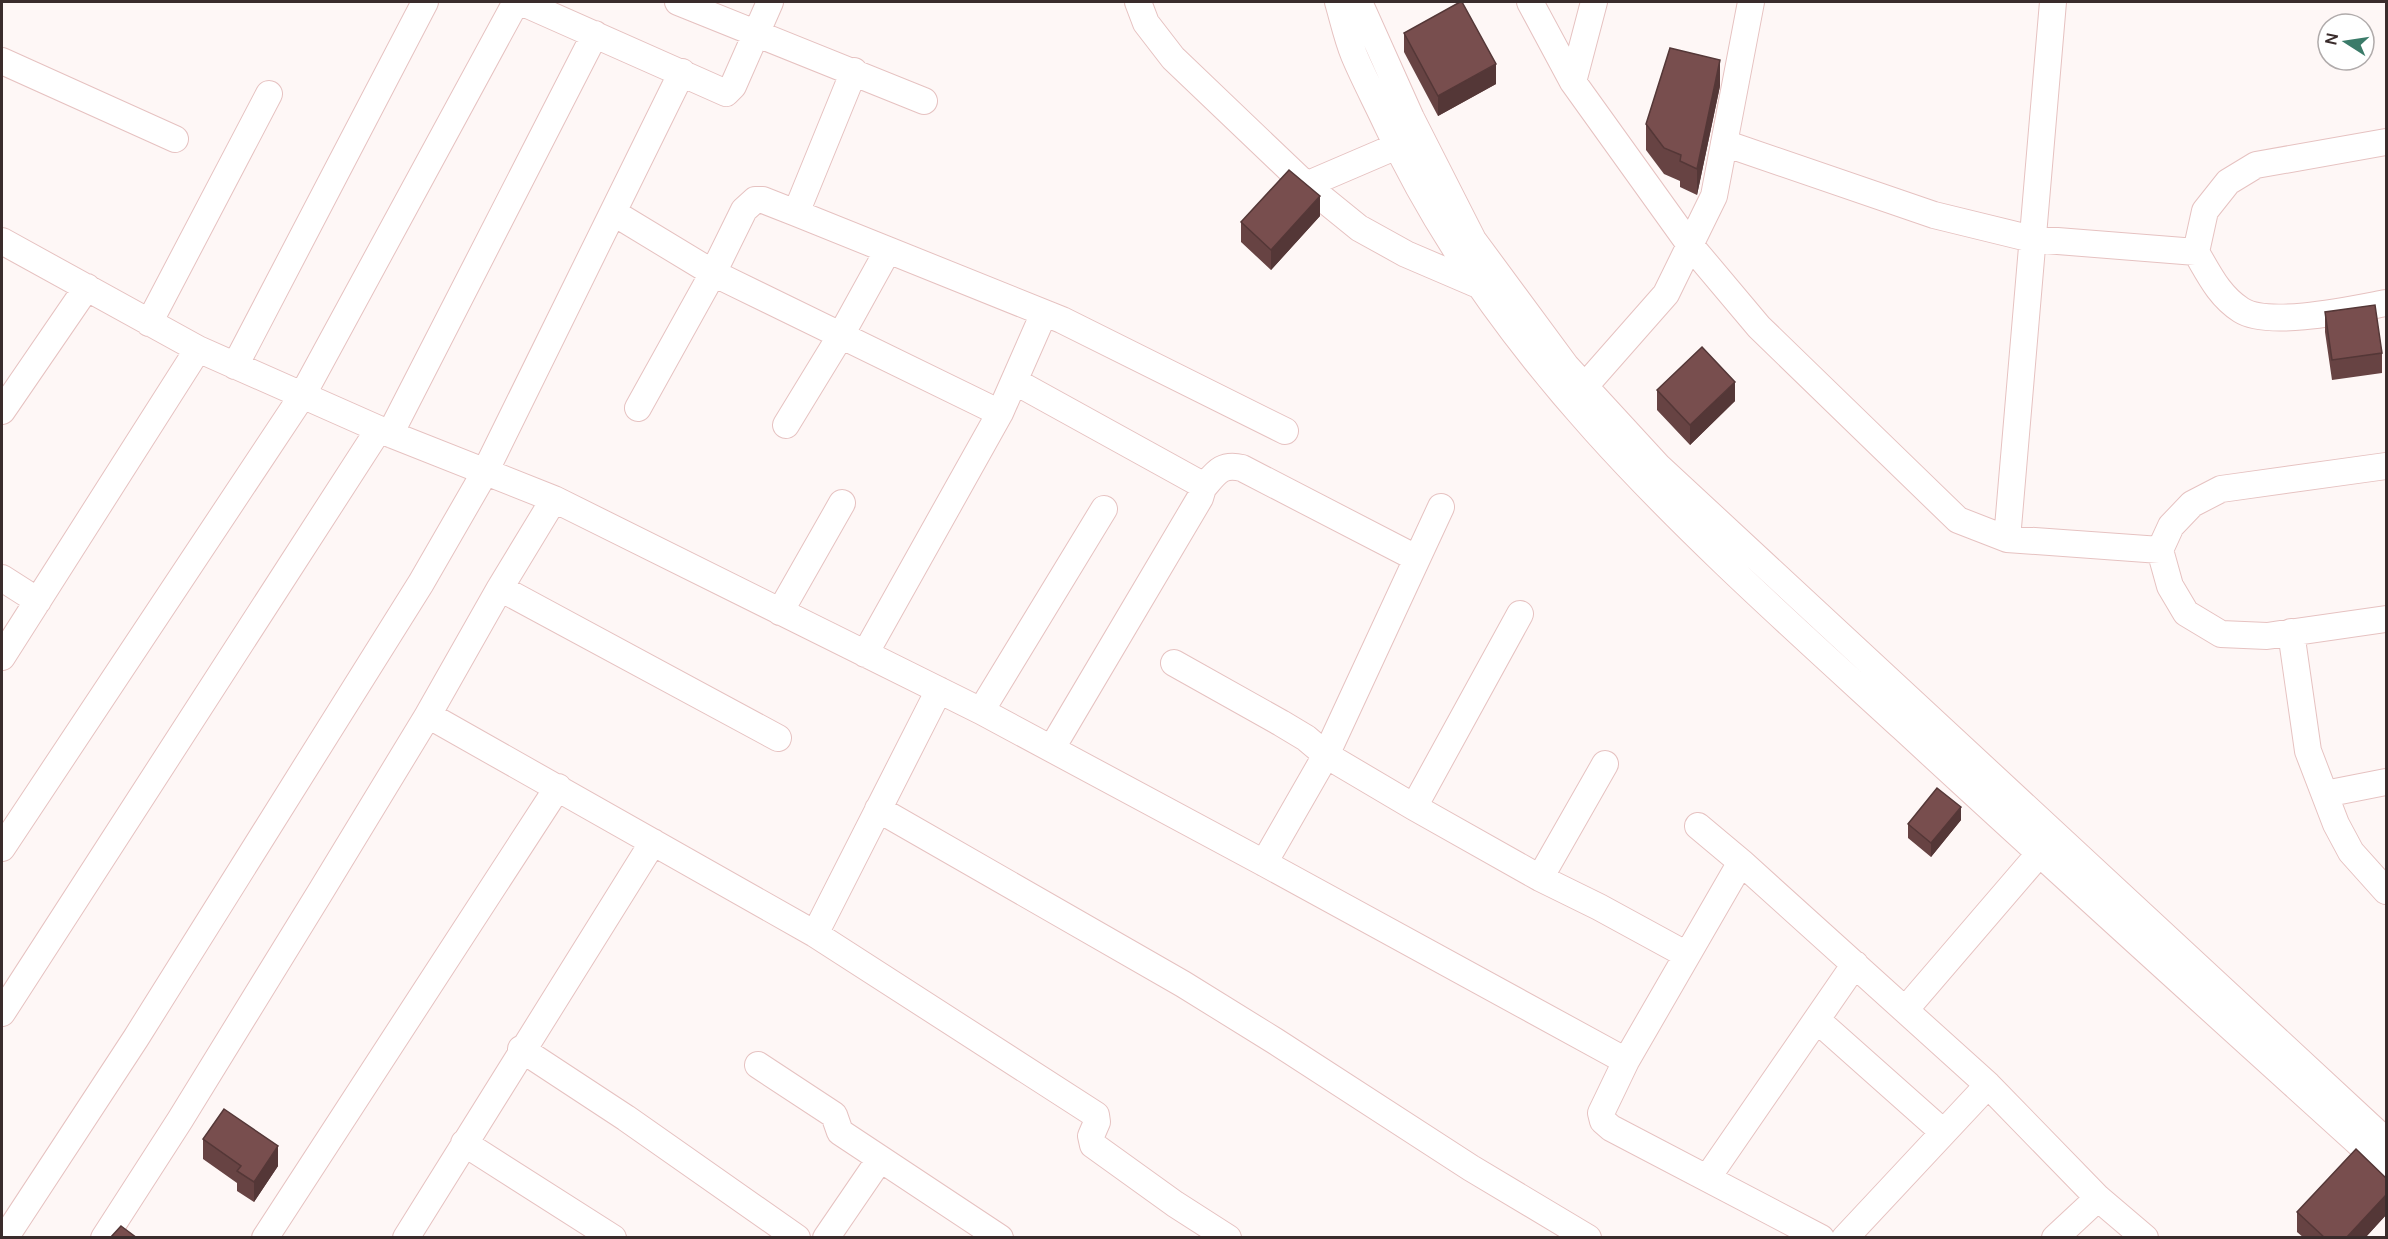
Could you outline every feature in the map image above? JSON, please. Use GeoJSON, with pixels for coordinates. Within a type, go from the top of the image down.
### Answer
{"type":"FeatureCollection","features":[{"type":"Feature","properties":{"kind":"street"},"geometry":{"type":"LineString","coordinates":[[235,366],[424,2]]}},
{"type":"Feature","properties":{"kind":"street"},"geometry":{"type":"LineString","coordinates":[[2,849],[302,396],[516,2]]}},
{"type":"Feature","properties":{"kind":"street"},"geometry":{"type":"LineString","coordinates":[[521,2],[726,93],[733,86],[770,2]]}},
{"type":"Feature","properties":{"kind":"street"},"geometry":{"type":"LineString","coordinates":[[678,2],[924,101]]}},
{"type":"Feature","properties":{"kind":"street"},"geometry":{"type":"LineString","coordinates":[[1138,2],[1146,23],[1173,58],[1306,185],[1359,228],[1406,255],[1476,284]]}},
{"type":"Feature","properties":{"kind":"street"},"geometry":{"type":"LineString","coordinates":[[1338,2],[1353,53],[1397,146],[1427,206],[1476,284],[1531,356],[1646,487],[1739,577],[2039,854],[2386,1168]]}},
{"type":"Feature","properties":{"kind":"street"},"geometry":{"type":"LineString","coordinates":[[1359,2],[1410,118],[1473,240],[1566,366],[1666,474],[2386,1141]]}},
{"type":"Feature","properties":{"kind":"street"},"geometry":{"type":"LineString","coordinates":[[1530,2],[1573,82],[1690,244],[1759,327],[1958,520],[2007,539],[2160,550]]}},
{"type":"Feature","properties":{"kind":"street"},"geometry":{"type":"LineString","coordinates":[[1573,82],[1594,2]]}},
{"type":"Feature","properties":{"kind":"street"},"geometry":{"type":"LineString","coordinates":[[1585,386],[1666,294],[1714,196],[1751,2]]}},
{"type":"Feature","properties":{"kind":"street"},"geometry":{"type":"LineString","coordinates":[[2007,539],[2053,2]]}},
{"type":"Feature","properties":{"kind":"street"},"geometry":{"type":"LineString","coordinates":[[2,1013],[385,432],[595,34]]}},
{"type":"Feature","properties":{"kind":"street"},"geometry":{"type":"LineString","coordinates":[[2,61],[175,139]]}},
{"type":"Feature","properties":{"kind":"street"},"geometry":{"type":"LineString","coordinates":[[5,1238],[237,879],[421,583],[485,472],[682,72]]}},
{"type":"Feature","properties":{"kind":"street"},"geometry":{"type":"LineString","coordinates":[[796,213],[854,72]]}},
{"type":"Feature","properties":{"kind":"street"},"geometry":{"type":"LineString","coordinates":[[150,322],[269,94]]}},
{"type":"Feature","properties":{"kind":"street"},"geometry":{"type":"LineString","coordinates":[[2386,142],[2256,165],[2228,183],[2205,211],[2196,252],[2218,291],[2242,311],[2273,317],[2326,315],[2386,303]]}},
{"type":"Feature","properties":{"kind":"street"},"geometry":{"type":"LineString","coordinates":[[1724,143],[1934,215],[2032,238],[2196,252]]}},
{"type":"Feature","properties":{"kind":"street"},"geometry":{"type":"LineString","coordinates":[[1306,185],[1397,146]]}},
{"type":"Feature","properties":{"kind":"street"},"geometry":{"type":"LineString","coordinates":[[639,408],[713,273],[744,210],[750,202],[763,200],[1044,313],[1285,430]]}},
{"type":"Feature","properties":{"kind":"street"},"geometry":{"type":"LineString","coordinates":[[614,213],[713,273],[1000,413]]}},
{"type":"Feature","properties":{"kind":"street"},"geometry":{"type":"LineString","coordinates":[[786,425],[841,335],[888,250]]}},
{"type":"Feature","properties":{"kind":"street"},"geometry":{"type":"LineString","coordinates":[[5,251],[87,287],[198,349],[235,366],[385,432],[554,499],[939,690],[1052,748],[1626,1061]]}},
{"type":"Feature","properties":{"kind":"street"},"geometry":{"type":"LineString","coordinates":[[2,411],[87,287]]}},
{"type":"Feature","properties":{"kind":"street"},"geometry":{"type":"LineString","coordinates":[[865,654],[1000,413],[1044,313]]}},
{"type":"Feature","properties":{"kind":"street"},"geometry":{"type":"LineString","coordinates":[[2,657],[198,349]]}},
{"type":"Feature","properties":{"kind":"street"},"geometry":{"type":"LineString","coordinates":[[1014,381],[1197,482],[1203,488]]}},
{"type":"Feature","properties":{"kind":"street"},"geometry":{"type":"LineString","coordinates":[[1052,748],[1200,498],[1203,488],[1222,468],[1231,465],[1242,468],[1416,558]]}},
{"type":"Feature","properties":{"kind":"street"},"geometry":{"type":"LineString","coordinates":[[2386,466],[2221,489],[2192,504],[2172,526],[2160,550],[2170,586],[2186,613],[2221,634],[2267,636],[2386,619]]}},
{"type":"Feature","properties":{"kind":"street"},"geometry":{"type":"LineString","coordinates":[[104,1238],[180,1120],[428,715],[554,499]]}},
{"type":"Feature","properties":{"kind":"street"},"geometry":{"type":"LineString","coordinates":[[780,612],[842,503]]}},
{"type":"Feature","properties":{"kind":"street"},"geometry":{"type":"LineString","coordinates":[[1264,863],[1326,755],[1441,507]]}},
{"type":"Feature","properties":{"kind":"street"},"geometry":{"type":"LineString","coordinates":[[981,711],[1104,509]]}},
{"type":"Feature","properties":{"kind":"street"},"geometry":{"type":"LineString","coordinates":[[2,578],[38,601]]}},
{"type":"Feature","properties":{"kind":"street"},"geometry":{"type":"LineString","coordinates":[[500,588],[778,738]]}},
{"type":"Feature","properties":{"kind":"street"},"geometry":{"type":"LineString","coordinates":[[1414,807],[1520,614]]}},
{"type":"Feature","properties":{"kind":"street"},"geometry":{"type":"LineString","coordinates":[[2291,632],[2308,751],[2336,824],[2351,852],[2386,891]]}},
{"type":"Feature","properties":{"kind":"street"},"geometry":{"type":"LineString","coordinates":[[1174,663],[1306,738],[1326,755],[1414,807],[1540,878],[1687,955]]}},
{"type":"Feature","properties":{"kind":"street"},"geometry":{"type":"LineString","coordinates":[[815,934],[939,690]]}},
{"type":"Feature","properties":{"kind":"street"},"geometry":{"type":"LineString","coordinates":[[428,715],[815,934],[1096,1115],[1097,1122],[1090,1136],[1093,1145],[1175,1204],[1228,1238]]}},
{"type":"Feature","properties":{"kind":"street"},"geometry":{"type":"LineString","coordinates":[[1540,878],[1605,764]]}},
{"type":"Feature","properties":{"kind":"street"},"geometry":{"type":"LineString","coordinates":[[2325,794],[2386,782]]}},
{"type":"Feature","properties":{"kind":"street"},"geometry":{"type":"LineString","coordinates":[[266,1238],[558,787]]}},
{"type":"Feature","properties":{"kind":"street"},"geometry":{"type":"LineString","coordinates":[[878,809],[1183,984],[1472,1168],[1588,1238]]}},
{"type":"Feature","properties":{"kind":"street"},"geometry":{"type":"LineString","coordinates":[[1698,826],[1988,1085],[2098,1198],[2145,1238]]}},
{"type":"Feature","properties":{"kind":"street"},"geometry":{"type":"LineString","coordinates":[[412,1235],[521,1049],[652,842]]}},
{"type":"Feature","properties":{"kind":"street"},"geometry":{"type":"LineString","coordinates":[[1905,1010],[2039,854]]}},
{"type":"Feature","properties":{"kind":"street"},"geometry":{"type":"LineString","coordinates":[[1741,862],[1626,1061],[1601,1113],[1603,1121],[1611,1128],[1821,1238]]}},
{"type":"Feature","properties":{"kind":"street"},"geometry":{"type":"LineString","coordinates":[[1708,1177],[1855,964]]}},
{"type":"Feature","properties":{"kind":"street"},"geometry":{"type":"LineString","coordinates":[[1817,1020],[1943,1132]]}},
{"type":"Feature","properties":{"kind":"street"},"geometry":{"type":"LineString","coordinates":[[521,1049],[626,1118],[797,1238]]}},
{"type":"Feature","properties":{"kind":"street"},"geometry":{"type":"LineString","coordinates":[[758,1065],[834,1115],[840,1132],[1000,1238]]}},
{"type":"Feature","properties":{"kind":"street"},"geometry":{"type":"LineString","coordinates":[[1845,1238],[1988,1085]]}},
{"type":"Feature","properties":{"kind":"street"},"geometry":{"type":"LineString","coordinates":[[465,1143],[613,1238]]}},
{"type":"Feature","properties":{"kind":"street"},"geometry":{"type":"LineString","coordinates":[[826,1238],[880,1159]]}},
{"type":"Feature","properties":{"kind":"street"},"geometry":{"type":"LineString","coordinates":[[2055,1238],[2098,1198]]}},
{"type":"Feature","properties":{"kind":"building"},"geometry":{"type":"Polygon","coordinates":[[[1460,2],[1496,64],[1438,96],[1404,33],[1460,2]]]}},
{"type":"Feature","properties":{"kind":"building"},"geometry":{"type":"Polygon","coordinates":[[[1670,48],[1720,60],[1697,169],[1680,161],[1681,155],[1664,148],[1646,124],[1670,48]]]}},
{"type":"Feature","properties":{"kind":"building"},"geometry":{"type":"Polygon","coordinates":[[[1289,170],[1320,196],[1271,250],[1241,222],[1289,170]]]}},
{"type":"Feature","properties":{"kind":"building"},"geometry":{"type":"Polygon","coordinates":[[[2375,305],[2382,353],[2332,360],[2325,312],[2375,305]]]}},
{"type":"Feature","properties":{"kind":"building"},"geometry":{"type":"Polygon","coordinates":[[[1702,347],[1735,382],[1690,425],[1657,390],[1702,347]]]}},
{"type":"Feature","properties":{"kind":"building"},"geometry":{"type":"Polygon","coordinates":[[[1937,788],[1961,807],[1931,843],[1908,824],[1937,788]]]}},
{"type":"Feature","properties":{"kind":"building"},"geometry":{"type":"Polygon","coordinates":[[[224,1109],[278,1146],[254,1182],[237,1171],[241,1166],[203,1139],[224,1109]]]}},
{"type":"Feature","properties":{"kind":"building"},"geometry":{"type":"Polygon","coordinates":[[[2356,1149],[2386,1178],[2386,1195],[2346,1238],[2325,1238],[2297,1212],[2356,1149]]]}},
{"type":"Feature","properties":{"kind":"building"},"geometry":{"type":"Polygon","coordinates":[[[121,1226],[137,1238],[110,1238],[121,1226]]]}}]}
